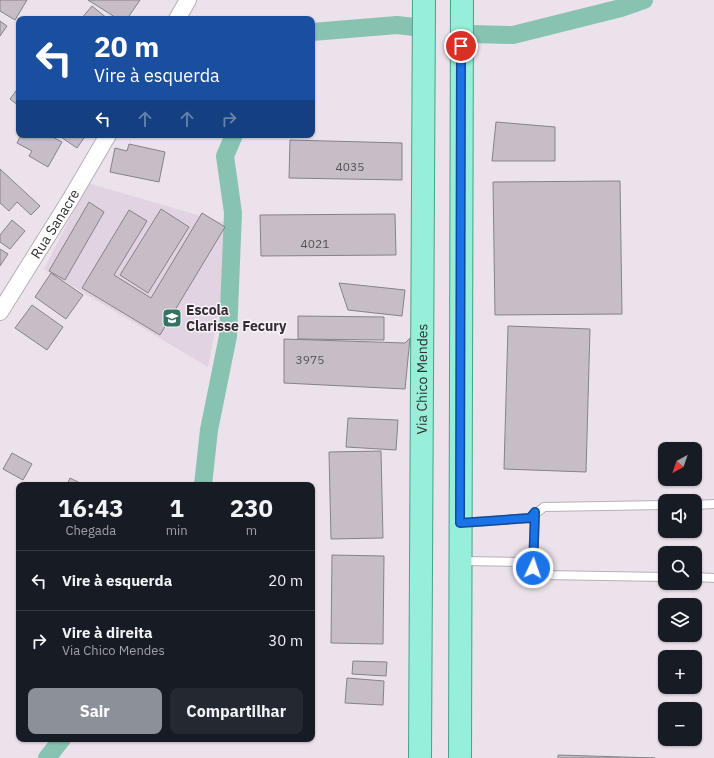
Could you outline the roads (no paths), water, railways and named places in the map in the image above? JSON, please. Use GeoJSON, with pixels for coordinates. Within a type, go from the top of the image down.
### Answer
{"type":"FeatureCollection","features":[{"type":"Feature","properties":{"kind":"main road","name":"Via Chico Mendes"},"geometry":{"type":"LineString","coordinates":[[420,758],[424,0]]}},
{"type":"Feature","properties":{"kind":"main road"},"geometry":{"type":"LineString","coordinates":[[460,758],[462,0]]}},
{"type":"Feature","properties":{"kind":"street"},"geometry":{"type":"LineString","coordinates":[[179,16],[188,0]]}},
{"type":"Feature","properties":{"kind":"street","name":"Rua Sanacre"},"geometry":{"type":"LineString","coordinates":[[0,312],[70,200],[106,138]]}},
{"type":"Feature","properties":{"kind":"lane"},"geometry":{"type":"LineString","coordinates":[[702,505],[714,504]]}},
{"type":"Feature","properties":{"kind":"lane"},"geometry":{"type":"LineString","coordinates":[[460,523],[530,518],[535,512],[544,507],[658,505]]}},
{"type":"Feature","properties":{"kind":"lane"},"geometry":{"type":"LineString","coordinates":[[533,568],[535,512]]}},
{"type":"Feature","properties":{"kind":"lane"},"geometry":{"type":"LineString","coordinates":[[461,561],[523,562],[543,575],[658,577]]}},
{"type":"Feature","properties":{"kind":"lane"},"geometry":{"type":"LineString","coordinates":[[702,577],[714,578]]}},
{"type":"Feature","properties":{"kind":"waterway"},"geometry":{"type":"LineString","coordinates":[[470,34],[513,35],[621,8],[644,0]]}},
{"type":"Feature","properties":{"kind":"waterway"},"geometry":{"type":"LineString","coordinates":[[315,32],[397,25],[414,27]]}},
{"type":"Feature","properties":{"kind":"waterway"},"geometry":{"type":"LineString","coordinates":[[203,482],[209,430],[228,336],[233,213],[225,156],[233,138]]}},
{"type":"Feature","properties":{"kind":"waterway"},"geometry":{"type":"LineString","coordinates":[[47,758],[60,742]]}},
{"type":"Feature","properties":{"kind":"place","name":"Escola Clarisse Fecury"},"geometry":{"type":"Point","coordinates":[172,318]}}]}
